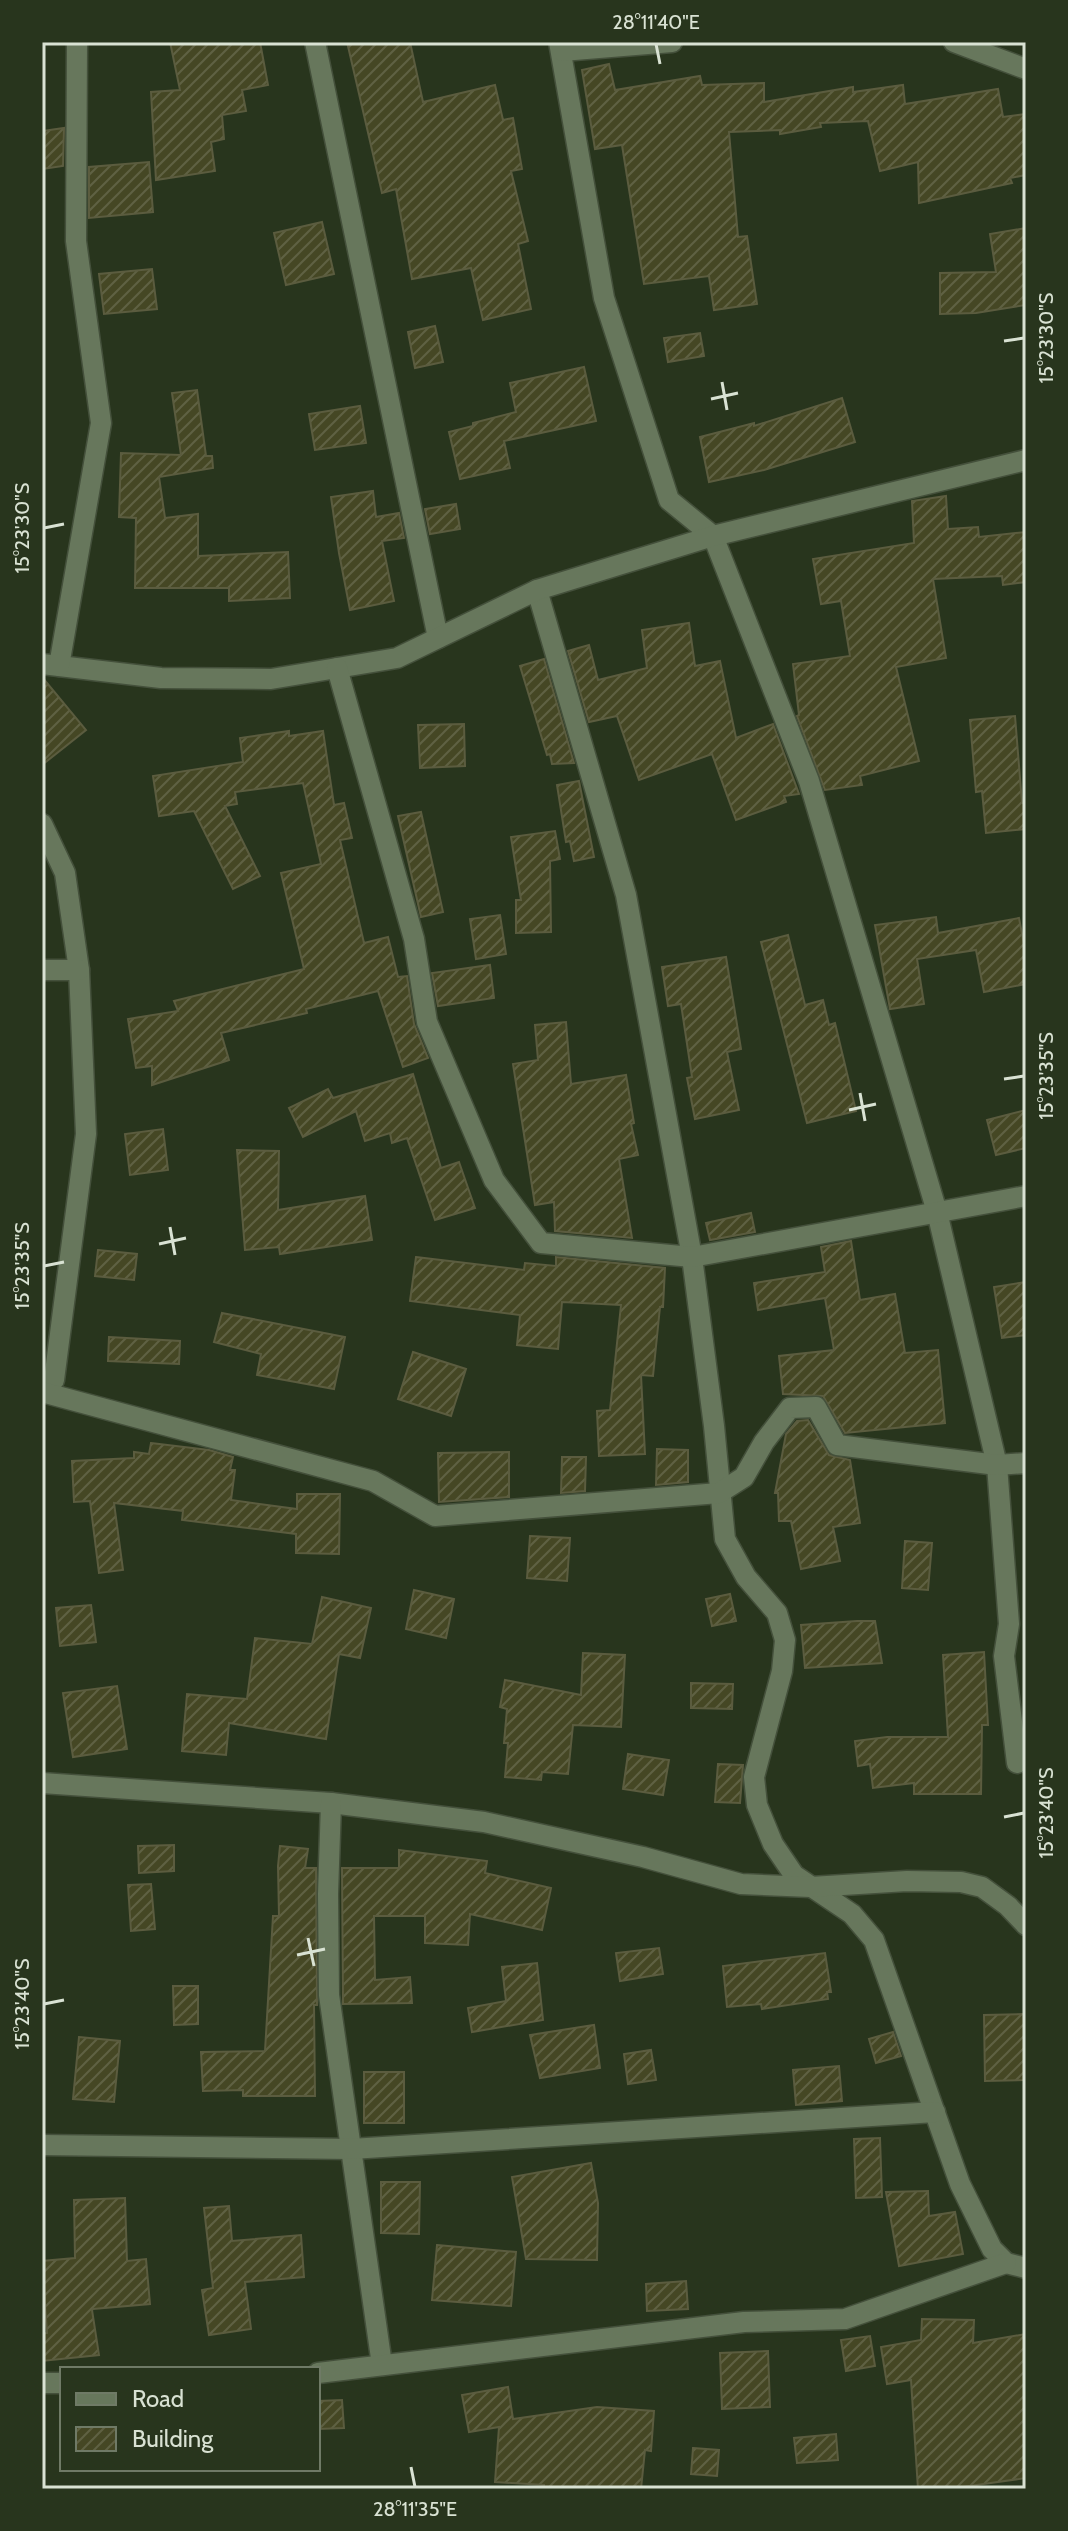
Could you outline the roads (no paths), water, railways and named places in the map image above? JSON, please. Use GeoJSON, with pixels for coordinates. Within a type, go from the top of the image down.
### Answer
{"type":"FeatureCollection","features":[{"type":"Feature","properties":{"kind":"street"},"geometry":{"type":"LineString","coordinates":[[77,42],[76,241],[101,423],[50,665],[161,678],[271,679],[397,658],[537,590],[713,536],[1026,460]]}},
{"type":"Feature","properties":{"kind":"street"},"geometry":{"type":"LineString","coordinates":[[315,42],[438,638]]}},
{"type":"Feature","properties":{"kind":"street"},"geometry":{"type":"LineString","coordinates":[[672,42],[560,46],[604,298],[669,500],[713,536],[809,781],[937,1212],[997,1465],[1009,1624],[1004,1656],[1017,1763]]}},
{"type":"Feature","properties":{"kind":"street"},"geometry":{"type":"LineString","coordinates":[[954,42],[1026,69]]}},
{"type":"Feature","properties":{"kind":"street"},"geometry":{"type":"LineString","coordinates":[[537,590],[626,895],[692,1257],[725,1539],[746,1577],[777,1613],[785,1640],[782,1671],[754,1777],[757,1805],[773,1844],[794,1875],[852,1914],[874,1940],[960,2184],[992,2249],[1006,2263],[1026,2268]]}},
{"type":"Feature","properties":{"kind":"street"},"geometry":{"type":"LineString","coordinates":[[337,668],[414,939],[427,1022],[494,1180],[541,1243],[692,1257],[1026,1196]]}},
{"type":"Feature","properties":{"kind":"street"},"geometry":{"type":"LineString","coordinates":[[42,824],[65,873],[79,970],[86,1134],[54,1380],[42,1392],[373,1481],[435,1516],[719,1493],[744,1477],[764,1442],[790,1408],[816,1407],[837,1445],[997,1465],[1026,1463]]}},
{"type":"Feature","properties":{"kind":"street"},"geometry":{"type":"LineString","coordinates":[[42,970],[79,970]]}},
{"type":"Feature","properties":{"kind":"street"},"geometry":{"type":"LineString","coordinates":[[42,1783],[331,1803],[484,1822],[643,1857],[741,1884],[811,1887],[907,1881],[961,1882],[982,1887],[1008,1906],[1026,1925]]}},
{"type":"Feature","properties":{"kind":"street"},"geometry":{"type":"LineString","coordinates":[[331,1803],[329,1995],[382,2365]]}},
{"type":"Feature","properties":{"kind":"street"},"geometry":{"type":"LineString","coordinates":[[42,2145],[351,2149],[935,2112]]}},
{"type":"Feature","properties":{"kind":"street"},"geometry":{"type":"LineString","coordinates":[[320,2373],[744,2322],[845,2319],[1006,2263]]}}]}
